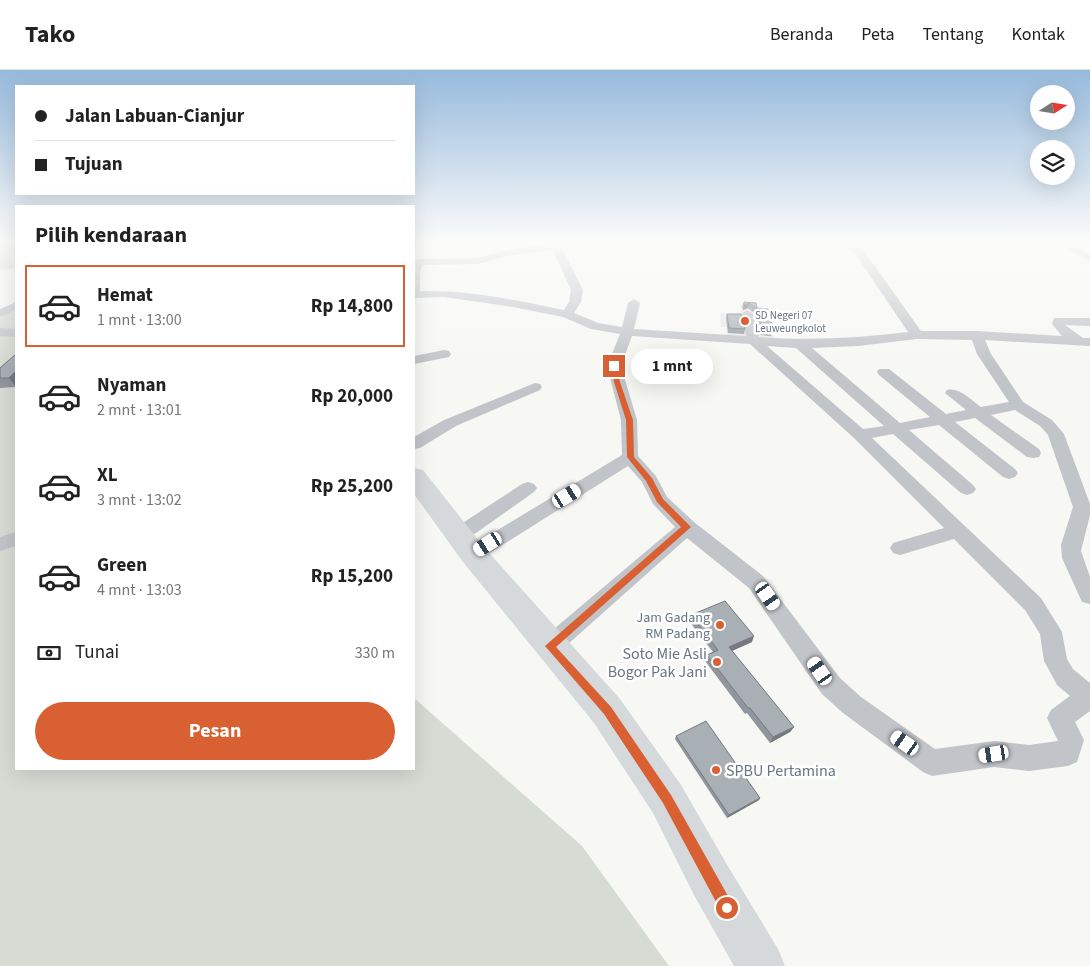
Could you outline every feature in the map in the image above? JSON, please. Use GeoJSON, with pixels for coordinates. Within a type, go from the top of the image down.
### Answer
{"type":"FeatureCollection","features":[{"type":"Feature","properties":{"kind":"highway"},"geometry":{"type":"LineString","coordinates":[[415,470],[466,545],[607,711],[667,799],[710,879],[761,966]]}},
{"type":"Feature","properties":{"kind":"street"},"geometry":{"type":"LineString","coordinates":[[568,314],[576,302],[577,290],[574,284]]}},
{"type":"Feature","properties":{"kind":"street"},"geometry":{"type":"LineString","coordinates":[[880,284],[917,335]]}},
{"type":"Feature","properties":{"kind":"street"},"geometry":{"type":"LineString","coordinates":[[415,295],[444,294],[489,299],[568,314],[595,326],[627,332],[800,344],[858,342],[917,335],[1084,341]]}},
{"type":"Feature","properties":{"kind":"street"},"geometry":{"type":"LineString","coordinates":[[634,303],[627,332],[614,366],[617,382],[630,420],[630,457],[650,480],[660,500],[687,527],[756,582],[831,686],[852,704],[932,763],[994,754],[1029,758],[1068,754],[1071,740],[1060,718],[1089,697],[1065,677],[1056,662],[1051,632],[1033,604],[860,435],[820,402],[753,340],[747,314]]}},
{"type":"Feature","properties":{"kind":"street"},"geometry":{"type":"LineString","coordinates":[[0,313],[15,306]]}},
{"type":"Feature","properties":{"kind":"street"},"geometry":{"type":"LineString","coordinates":[[1084,341],[1066,333],[1058,325],[1058,320],[1089,322]]}},
{"type":"Feature","properties":{"kind":"street"},"geometry":{"type":"LineString","coordinates":[[0,332],[15,333]]}},
{"type":"Feature","properties":{"kind":"street"},"geometry":{"type":"LineString","coordinates":[[977,336],[984,354],[1018,405],[1046,423],[1056,434],[1082,507],[1082,516],[1071,545],[1071,556],[1090,596]]}},
{"type":"Feature","properties":{"kind":"street"},"geometry":{"type":"LineString","coordinates":[[800,344],[967,489]]}},
{"type":"Feature","properties":{"kind":"street"},"geometry":{"type":"LineString","coordinates":[[415,360],[444,354]]}},
{"type":"Feature","properties":{"kind":"street"},"geometry":{"type":"LineString","coordinates":[[884,372],[1009,473]]}},
{"type":"Feature","properties":{"kind":"street"},"geometry":{"type":"LineString","coordinates":[[415,468],[450,423],[535,387]]}},
{"type":"Feature","properties":{"kind":"street"},"geometry":{"type":"LineString","coordinates":[[952,393],[1033,453]]}},
{"type":"Feature","properties":{"kind":"street"},"geometry":{"type":"LineString","coordinates":[[860,435],[1018,405]]}},
{"type":"Feature","properties":{"kind":"street"},"geometry":{"type":"LineString","coordinates":[[466,545],[630,457]]}},
{"type":"Feature","properties":{"kind":"street"},"geometry":{"type":"LineString","coordinates":[[466,545],[528,488]]}},
{"type":"Feature","properties":{"kind":"street"},"geometry":{"type":"LineString","coordinates":[[550,646],[687,527]]}},
{"type":"Feature","properties":{"kind":"street"},"geometry":{"type":"LineString","coordinates":[[900,548],[958,531]]}},
{"type":"Feature","properties":{"kind":"street"},"geometry":{"type":"LineString","coordinates":[[0,544],[15,539]]}},
{"type":"Feature","properties":{"kind":"street"},"geometry":{"type":"LineString","coordinates":[[0,552],[15,546]]}},
{"type":"Feature","properties":{"kind":"shaded area","name":"SD Negeri 07 Leuweungkolot"},"geometry":{"type":"Polygon","coordinates":[[[740,304],[758,305],[759,312],[768,312],[774,339],[727,335],[726,327],[721,327],[720,313],[741,315],[740,304]]]}},
{"type":"Feature","properties":{"kind":"shaded area"},"geometry":{"type":"Polygon","coordinates":[[[0,310],[15,311],[15,770],[415,770],[415,699],[582,846],[669,966],[0,966],[0,310]]]}},
{"type":"Feature","properties":{"kind":"building"},"geometry":{"type":"Polygon","coordinates":[[[744,302],[756,303],[757,308],[768,309],[773,330],[762,330],[756,308],[749,303],[744,305],[744,302]]]}},
{"type":"Feature","properties":{"kind":"building"},"geometry":{"type":"Polygon","coordinates":[[[727,314],[741,314],[745,329],[729,328],[727,314]]]}},
{"type":"Feature","properties":{"kind":"building"},"geometry":{"type":"Polygon","coordinates":[[[15,355],[15,372],[9,378],[0,378],[0,368],[15,355]]]}},
{"type":"Feature","properties":{"kind":"building"},"geometry":{"type":"Polygon","coordinates":[[[725,601],[754,636],[729,647],[794,727],[773,737],[707,655],[718,650],[691,615],[725,601]]]}},
{"type":"Feature","properties":{"kind":"building","name":"SPBU Pertamina"},"geometry":{"type":"Polygon","coordinates":[[[706,721],[760,798],[729,815],[676,736],[706,721]]]}},
{"type":"Feature","properties":{"kind":"place","name":"SD Negeri 07 Leuweungkolot"},"geometry":{"type":"Point","coordinates":[745,321]}},
{"type":"Feature","properties":{"kind":"place","name":"Jam Gadang RM Padang"},"geometry":{"type":"Point","coordinates":[720,625]}},
{"type":"Feature","properties":{"kind":"place","name":"Soto Mie Asli Bogor Pak Jani"},"geometry":{"type":"Point","coordinates":[717,662]}},
{"type":"Feature","properties":{"kind":"place","name":"SPBU Pertamina"},"geometry":{"type":"Point","coordinates":[716,770]}},
{"type":"Feature","properties":{"kind":"route"},"geometry":{"type":"LineString","coordinates":[[614,366],[614,374],[630,420],[630,457],[650,480],[657,497],[687,527],[550,646],[607,711],[667,799],[727,908]]}}]}
